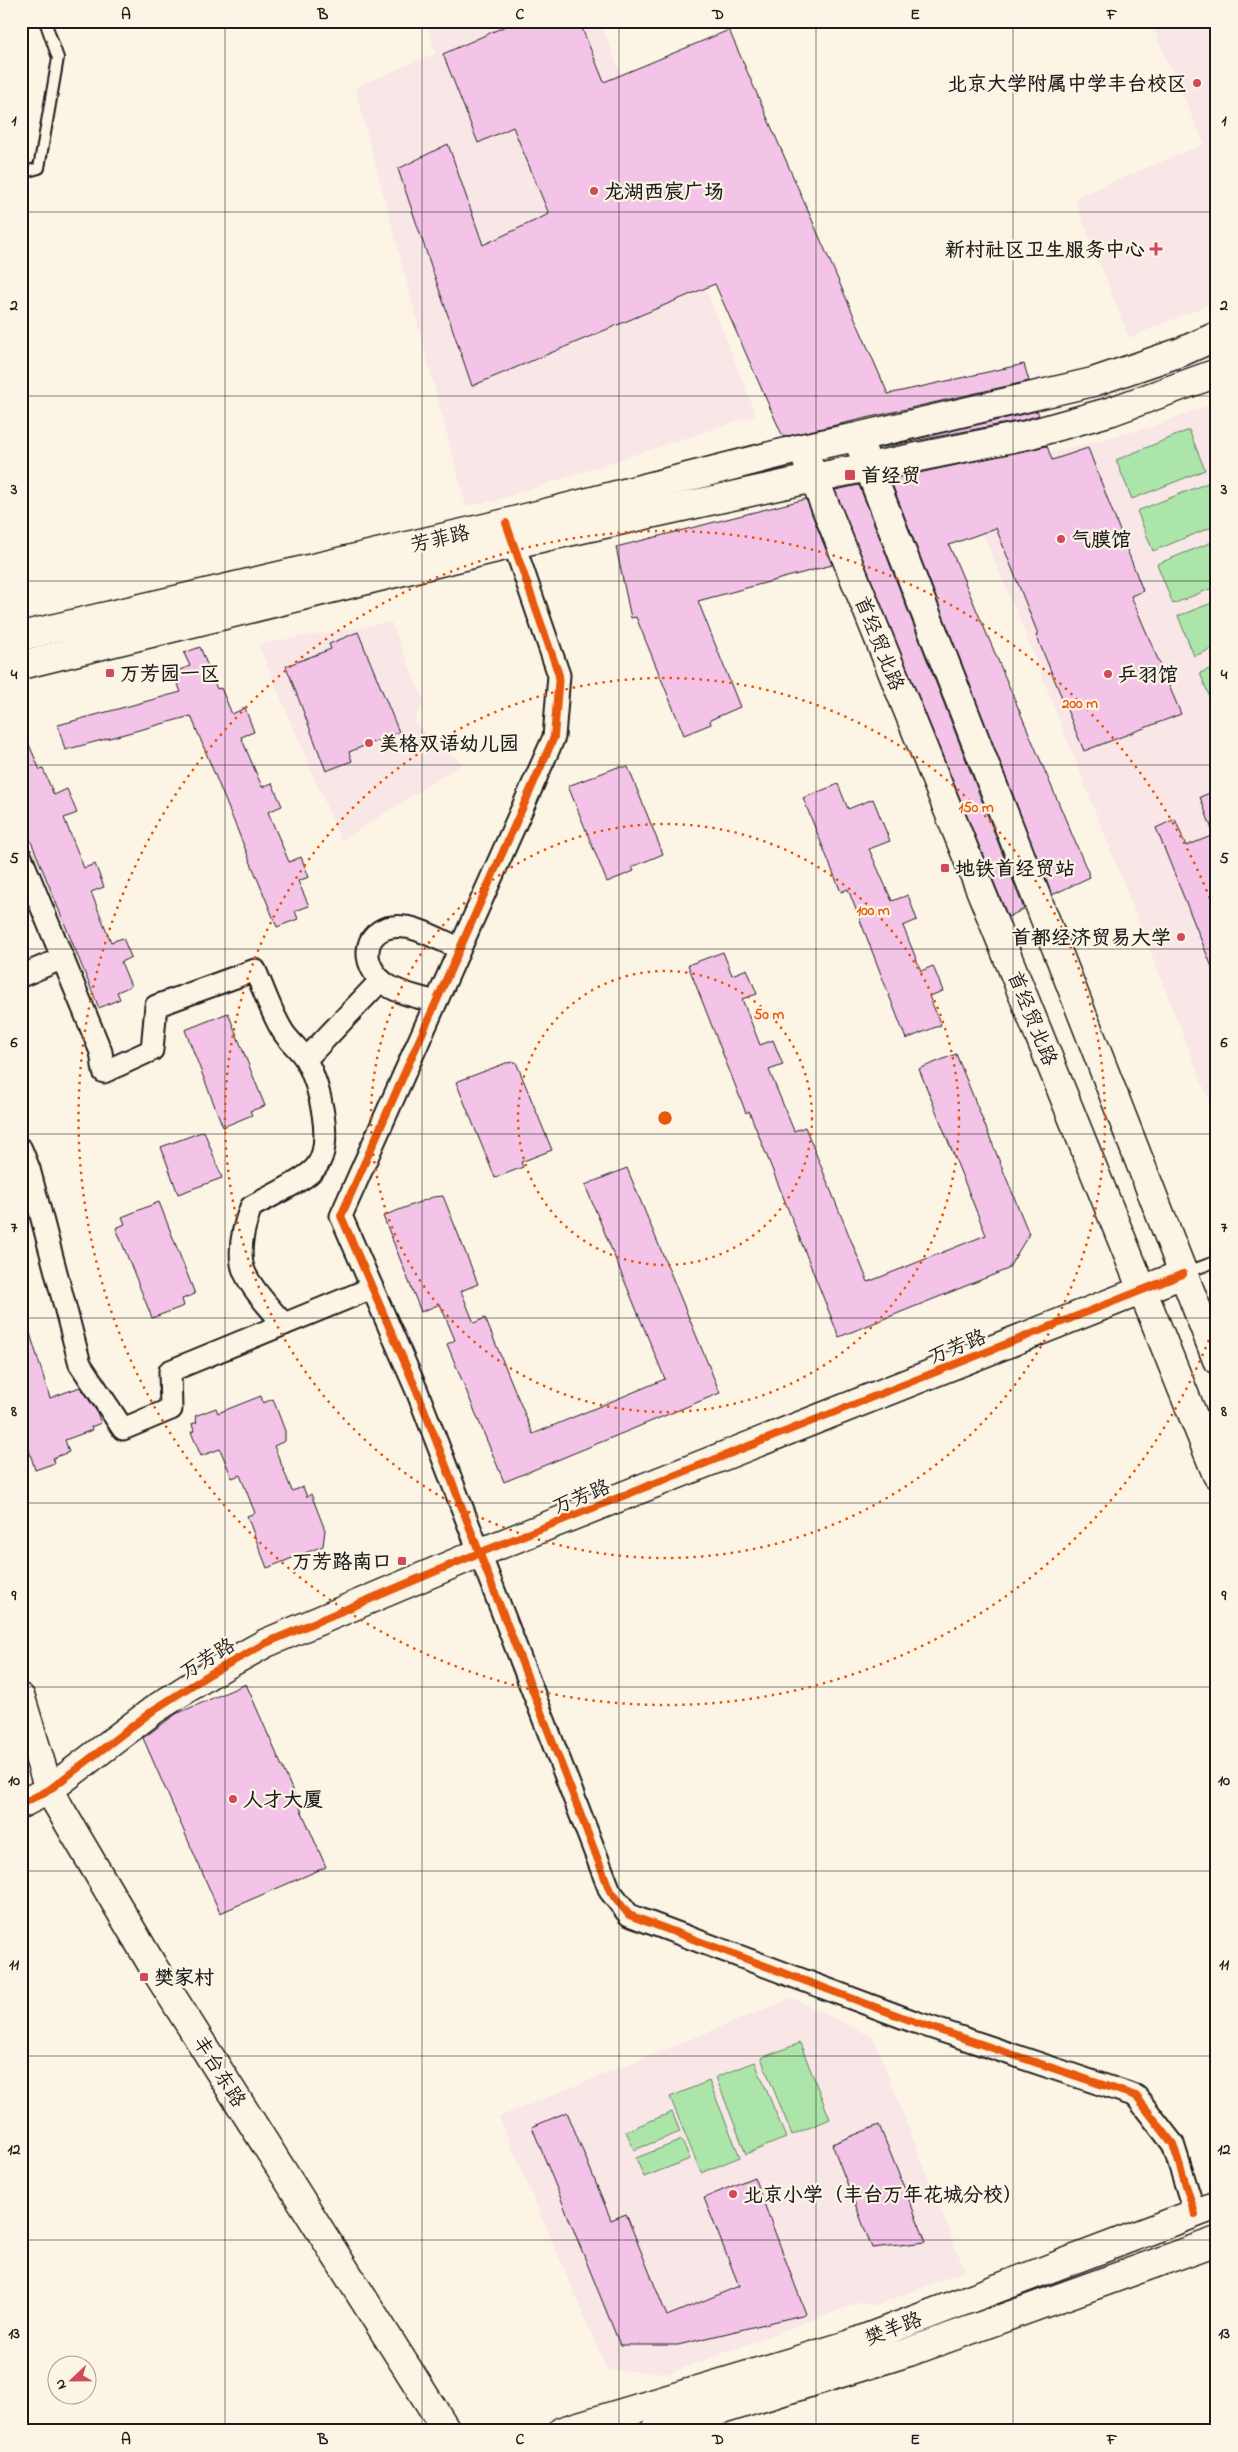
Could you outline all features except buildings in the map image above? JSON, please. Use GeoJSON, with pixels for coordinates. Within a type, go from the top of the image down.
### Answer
{"type":"FeatureCollection","features":[{"type":"Feature","properties":{"kind":"street","name":"芳菲路"},"geometry":{"type":"LineString","coordinates":[[21,665],[510,533],[802,448],[1093,382],[1182,352],[1217,336]]}},
{"type":"Feature","properties":{"kind":"street","name":"芳菲路"},"geometry":{"type":"LineString","coordinates":[[21,636],[510,533],[868,468],[1035,432],[1112,411],[1217,373]]}},
{"type":"Feature","properties":{"kind":"street"},"geometry":{"type":"LineString","coordinates":[[1024,399],[1021,409],[1022,418],[1035,432]]}},
{"type":"Feature","properties":{"kind":"street"},"geometry":{"type":"LineString","coordinates":[[857,437],[1217,1360]]}},
{"type":"Feature","properties":{"kind":"street","name":"首经贸北路"},"geometry":{"type":"LineString","coordinates":[[802,448],[1144,1290],[1217,1475]]}},
{"type":"Feature","properties":{"kind":"street"},"geometry":{"type":"LineString","coordinates":[[510,533],[559,674],[554,737],[341,1216],[417,1391],[610,1891],[629,1915],[915,2022],[1136,2096],[1173,2144],[1206,2210]]}},
{"type":"Feature","properties":{"kind":"street"},"geometry":{"type":"LineString","coordinates":[[21,856],[101,1052],[104,1072],[152,1050],[156,1006],[255,970],[282,1030],[306,1059],[320,1095],[324,1136],[322,1155],[316,1166],[308,1174],[251,1207],[243,1229],[242,1266],[262,1300],[284,1324]]}},
{"type":"Feature","properties":{"kind":"street"},"geometry":{"type":"LineString","coordinates":[[435,1002],[388,986],[374,974],[369,959],[369,942],[376,931],[407,926],[459,948]]}},
{"type":"Feature","properties":{"kind":"street"},"geometry":{"type":"LineString","coordinates":[[21,976],[63,958]]}},
{"type":"Feature","properties":{"kind":"street"},"geometry":{"type":"LineString","coordinates":[[306,1059],[381,980]]}},
{"type":"Feature","properties":{"kind":"street"},"geometry":{"type":"LineString","coordinates":[[21,1149],[29,1169],[80,1364],[124,1429],[171,1409],[170,1371],[372,1288]]}},
{"type":"Feature","properties":{"kind":"street","name":"万芳路"},"geometry":{"type":"LineString","coordinates":[[21,1804],[49,1790],[155,1709],[238,1657],[266,1643],[479,1553],[1182,1274]]}},
{"type":"Feature","properties":{"kind":"street","name":"丰台东路"},"geometry":{"type":"LineString","coordinates":[[21,1698],[49,1790],[154,1968],[447,2431]]}},
{"type":"Feature","properties":{"kind":"street","name":"樊羊路"},"geometry":{"type":"LineString","coordinates":[[562,2431],[848,2344],[1206,2210]]}},
{"type":"Feature","properties":{"kind":"street","name":"樊羊路"},"geometry":{"type":"LineString","coordinates":[[654,2431],[909,2352],[1217,2241]]}},
{"type":"Feature","properties":{"kind":"lane"},"geometry":{"type":"LineString","coordinates":[[21,173],[39,168],[58,58],[45,21]]}},
{"type":"Feature","properties":{"kind":"lane"},"geometry":{"type":"LineString","coordinates":[[1182,1274],[1217,1261]]}},
{"type":"Feature","properties":{"kind":"shaded area"},"geometry":{"type":"Polygon","coordinates":[[[425,21],[600,21],[756,415],[494,501],[466,506],[355,87],[436,53],[425,21]]]}},
{"type":"Feature","properties":{"kind":"shaded area","name":"新村社区卫生服务中心"},"geometry":{"type":"Polygon","coordinates":[[[1150,21],[1217,21],[1217,301],[1129,338],[1074,198],[1204,144],[1150,21]]]}},
{"type":"Feature","properties":{"kind":"shaded area","name":"首都经济贸易大学"},"geometry":{"type":"Polygon","coordinates":[[[1217,402],[1217,1121],[1020,620],[958,477],[1154,426],[1217,402]]]}},
{"type":"Feature","properties":{"kind":"shaded area","name":"美格双语幼儿园"},"geometry":{"type":"Polygon","coordinates":[[[391,622],[424,701],[414,722],[462,764],[341,841],[258,644],[391,622]]]}},
{"type":"Feature","properties":{"kind":"shaded area","name":"北京小学（丰台万年花城分校）"},"geometry":{"type":"Polygon","coordinates":[[[792,1998],[873,2037],[965,2271],[875,2306],[861,2302],[669,2373],[607,2370],[499,2117],[792,1998]]]}},
{"type":"Feature","properties":{"kind":"green space"},"geometry":{"type":"Polygon","coordinates":[[[1189,430],[1205,470],[1132,499],[1116,460],[1189,430]]]}},
{"type":"Feature","properties":{"kind":"green space"},"geometry":{"type":"Polygon","coordinates":[[[1210,482],[1217,498],[1217,525],[1153,551],[1137,511],[1210,482]]]}},
{"type":"Feature","properties":{"kind":"green space"},"geometry":{"type":"Polygon","coordinates":[[[1217,540],[1217,586],[1173,604],[1157,564],[1217,540]]]}},
{"type":"Feature","properties":{"kind":"green space"},"geometry":{"type":"Polygon","coordinates":[[[1217,601],[1217,647],[1194,656],[1178,616],[1217,601]]]}},
{"type":"Feature","properties":{"kind":"green space"},"geometry":{"type":"Polygon","coordinates":[[[1217,666],[1217,712],[1216,713],[1200,673],[1217,666]]]}},
{"type":"Feature","properties":{"kind":"green space"},"geometry":{"type":"Polygon","coordinates":[[[800,2043],[830,2119],[792,2135],[761,2058],[800,2043]]]}},
{"type":"Feature","properties":{"kind":"green space"},"geometry":{"type":"Polygon","coordinates":[[[755,2062],[786,2138],[746,2154],[716,2077],[755,2062]]]}},
{"type":"Feature","properties":{"kind":"green space"},"geometry":{"type":"Polygon","coordinates":[[[709,2081],[740,2157],[701,2173],[670,2097],[709,2081]]]}},
{"type":"Feature","properties":{"kind":"green space"},"geometry":{"type":"Polygon","coordinates":[[[672,2112],[680,2132],[634,2150],[626,2131],[672,2112]]]}},
{"type":"Feature","properties":{"kind":"green space"},"geometry":{"type":"Polygon","coordinates":[[[682,2140],[690,2159],[644,2177],[636,2158],[682,2140]]]}},
{"type":"Feature","properties":{"kind":"cycle path"},"geometry":{"type":"LineString","coordinates":[[506,523],[559,675],[554,737],[341,1216],[417,1391],[610,1891],[629,1915],[915,2022],[1136,2096],[1173,2144],[1195,2214]]}},
{"type":"Feature","properties":{"kind":"cycle path"},"geometry":{"type":"LineString","coordinates":[[21,1804],[49,1790],[155,1709],[210,1674],[266,1643],[479,1553],[1183,1274]]}},
{"type":"Feature","properties":{"kind":"place","name":"北京大学附属中学丰台校区"},"geometry":{"type":"Point","coordinates":[1197,83]}},
{"type":"Feature","properties":{"kind":"place","name":"龙湖西宸广场"},"geometry":{"type":"Point","coordinates":[594,191]}},
{"type":"Feature","properties":{"kind":"place","name":"新村社区卫生服务中心"},"geometry":{"type":"Point","coordinates":[1156,249]}},
{"type":"Feature","properties":{"kind":"place","name":"首经贸"},"geometry":{"type":"Point","coordinates":[850,475]}},
{"type":"Feature","properties":{"kind":"place","name":"气膜馆"},"geometry":{"type":"Point","coordinates":[1061,539]}},
{"type":"Feature","properties":{"kind":"place","name":"万芳园一区"},"geometry":{"type":"Point","coordinates":[110,673]}},
{"type":"Feature","properties":{"kind":"place","name":"乒羽馆"},"geometry":{"type":"Point","coordinates":[1108,674]}},
{"type":"Feature","properties":{"kind":"place","name":"美格双语幼儿园"},"geometry":{"type":"Point","coordinates":[369,743]}},
{"type":"Feature","properties":{"kind":"place","name":"地铁首经贸站"},"geometry":{"type":"Point","coordinates":[945,868]}},
{"type":"Feature","properties":{"kind":"place","name":"首都经济贸易大学"},"geometry":{"type":"Point","coordinates":[1181,937]}},
{"type":"Feature","properties":{"kind":"place","name":"万芳路南口"},"geometry":{"type":"Point","coordinates":[402,1561]}},
{"type":"Feature","properties":{"kind":"place","name":"人才大厦"},"geometry":{"type":"Point","coordinates":[233,1799]}},
{"type":"Feature","properties":{"kind":"place","name":"樊家村"},"geometry":{"type":"Point","coordinates":[144,1977]}},
{"type":"Feature","properties":{"kind":"place","name":"北京小学（丰台万年花城分校）"},"geometry":{"type":"Point","coordinates":[733,2194]}}]}
